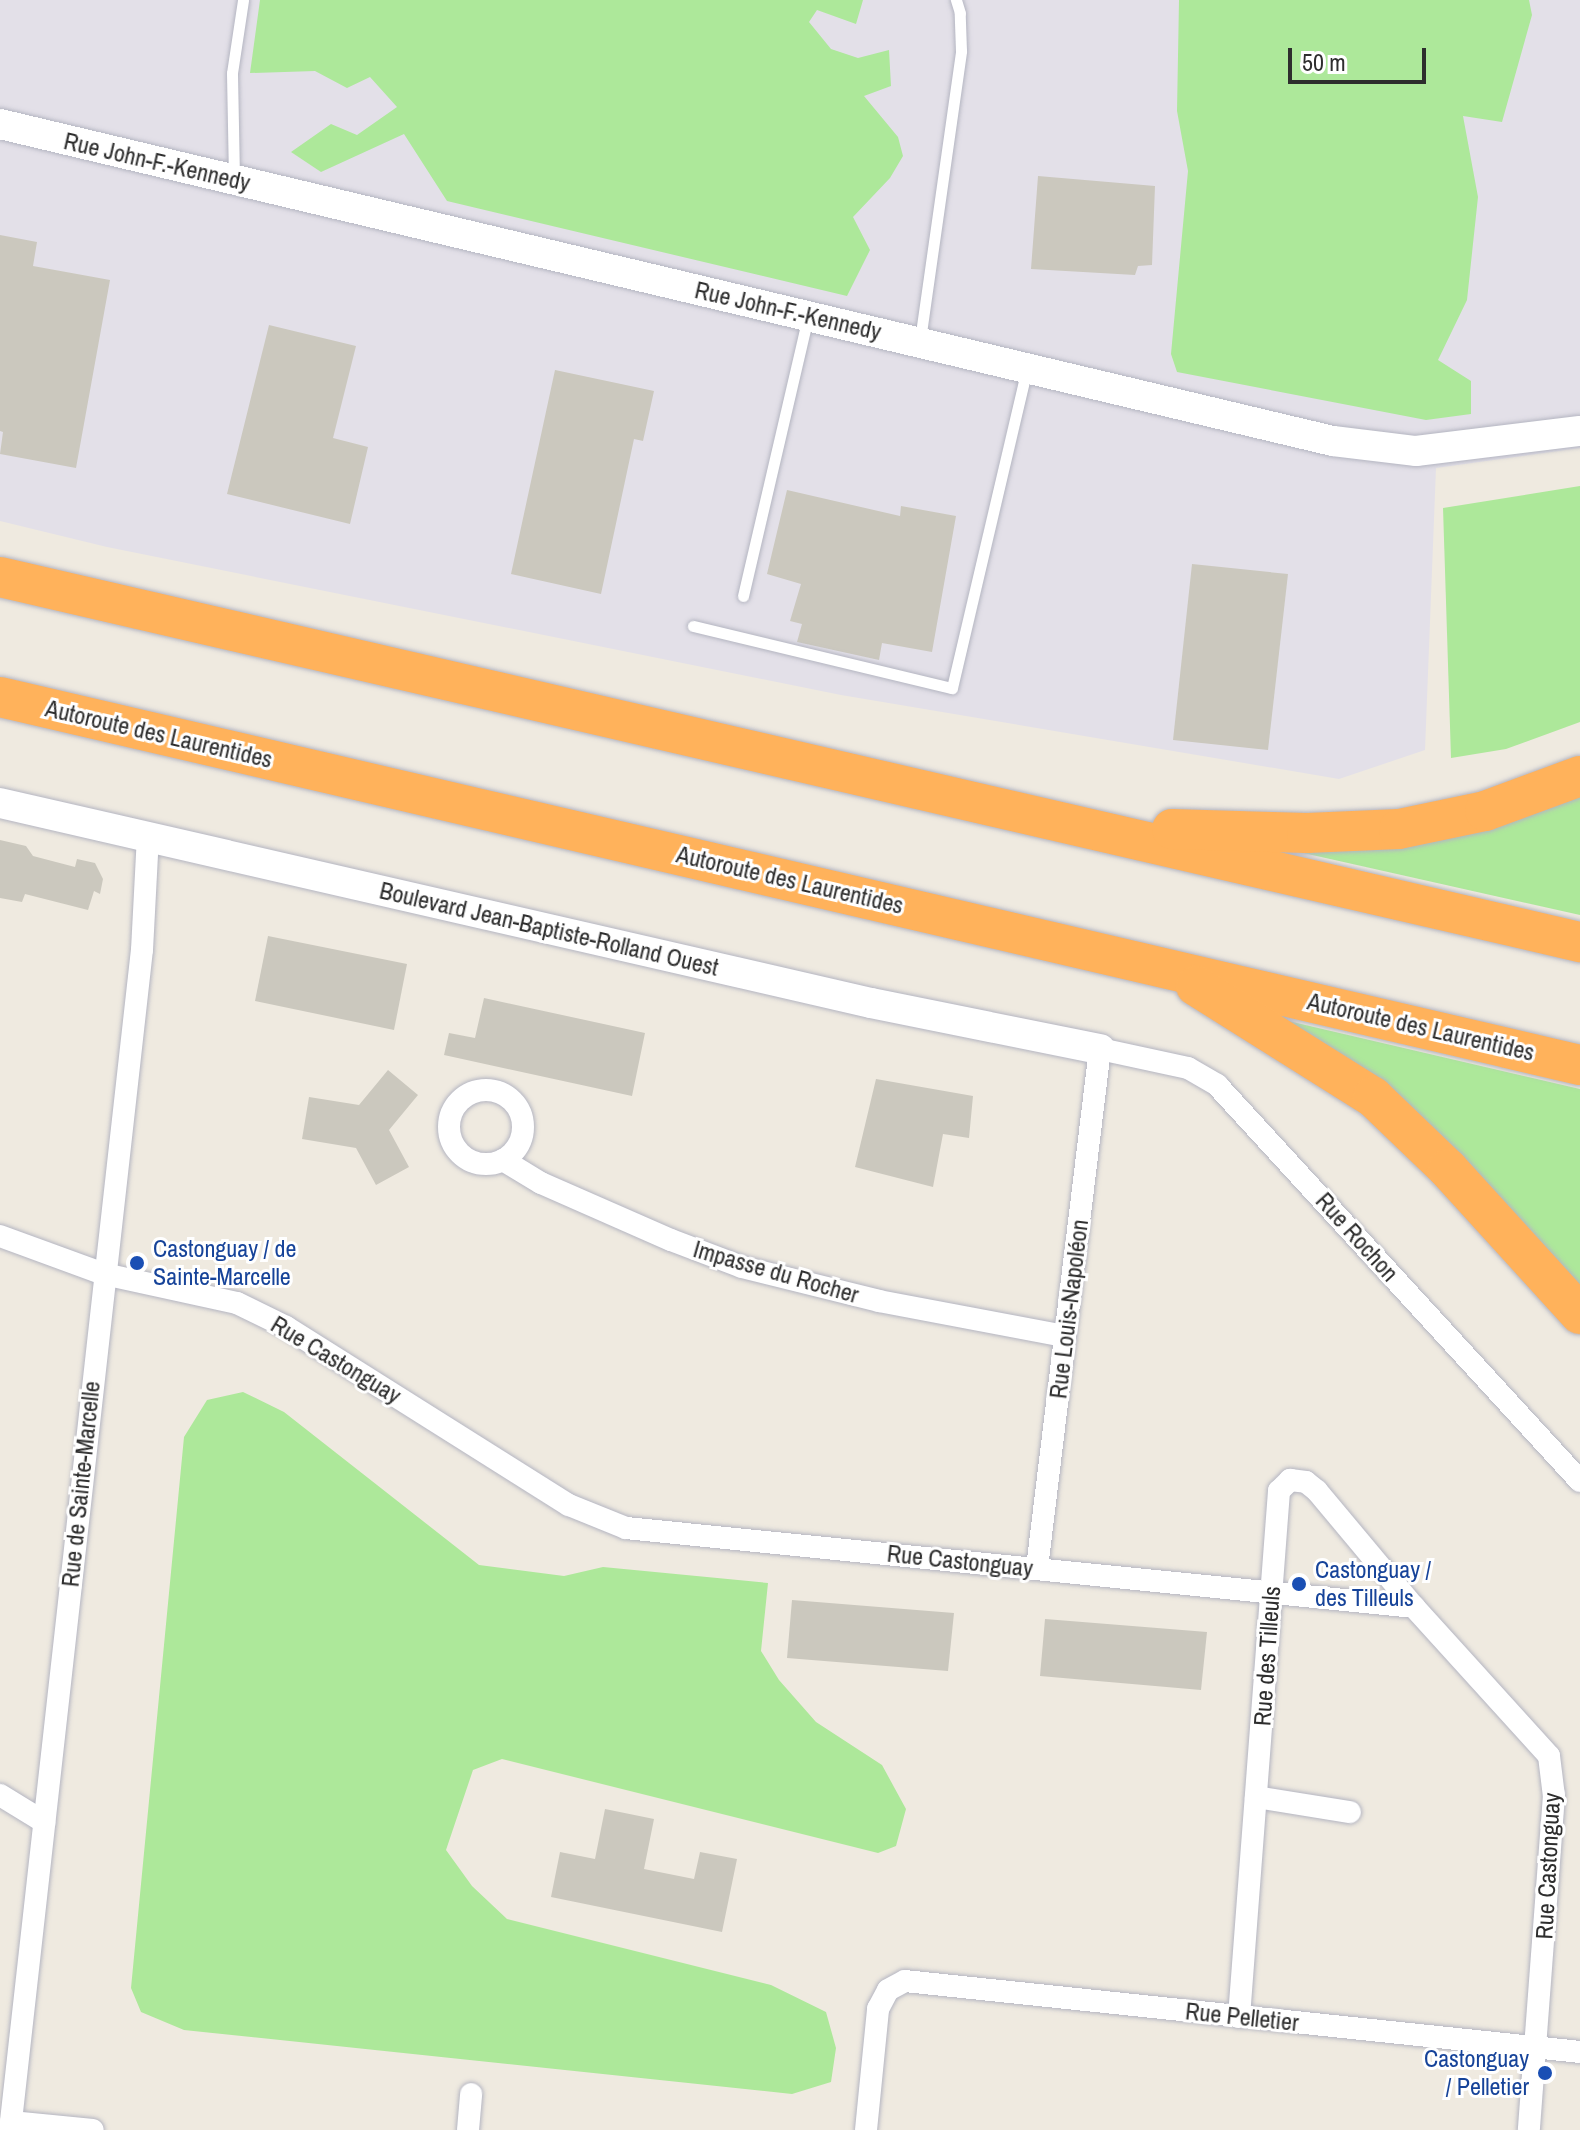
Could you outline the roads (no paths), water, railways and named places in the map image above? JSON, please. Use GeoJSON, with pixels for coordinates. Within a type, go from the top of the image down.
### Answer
{"type":"FeatureCollection","features":[{"type":"Feature","properties":{"kind":"highway"},"geometry":{"type":"LineString","coordinates":[[0,577],[1580,942]]}},
{"type":"Feature","properties":{"kind":"highway","name":"Autoroute des Laurentides"},"geometry":{"type":"LineString","coordinates":[[0,697],[1580,1065]]}},
{"type":"Feature","properties":{"kind":"highway"},"geometry":{"type":"LineString","coordinates":[[1084,827],[1281,833],[1399,829],[1485,811],[1580,776]]}},
{"type":"Feature","properties":{"kind":"highway"},"geometry":{"type":"LineString","coordinates":[[1166,967],[1373,1097],[1448,1169],[1580,1314]]}},
{"type":"Feature","properties":{"kind":"street","name":"Rue John-F.-Kennedy"},"geometry":{"type":"LineString","coordinates":[[0,124],[1333,441],[1416,451],[1580,431]]}},
{"type":"Feature","properties":{"kind":"street","name":"Boulevard Jean-Baptiste-Rolland Ouest"},"geometry":{"type":"LineString","coordinates":[[0,803],[871,1003],[1100,1049]]}},
{"type":"Feature","properties":{"kind":"street","name":"Rue de Sainte-Marcelle"},"geometry":{"type":"LineString","coordinates":[[10,2126],[142,950],[148,837]]}},
{"type":"Feature","properties":{"kind":"street","name":"Rue Louis-Napoléon"},"geometry":{"type":"LineString","coordinates":[[1037,1568],[1100,1049]]}},
{"type":"Feature","properties":{"kind":"street","name":"Rue Rochon"},"geometry":{"type":"LineString","coordinates":[[1100,1049],[1188,1068],[1217,1085],[1580,1481]]}},
{"type":"Feature","properties":{"kind":"street","name":"Impasse du Rocher"},"geometry":{"type":"LineString","coordinates":[[503,1160],[541,1183],[671,1240],[742,1267],[879,1301],[1065,1336]]}},
{"type":"Feature","properties":{"kind":"street","name":"Rue Castonguay"},"geometry":{"type":"LineString","coordinates":[[0,1236],[104,1274],[237,1303],[286,1327],[569,1505],[626,1528],[1414,1607],[1549,1756],[1554,1795],[1529,2130]]}},
{"type":"Feature","properties":{"kind":"street","name":"Rue des Tilleuls"},"geometry":{"type":"LineString","coordinates":[[1239,2017],[1279,1491],[1290,1480],[1306,1482],[1317,1491],[1414,1607]]}},
{"type":"Feature","properties":{"kind":"street"},"geometry":{"type":"LineString","coordinates":[[0,1795],[44,1822]]}},
{"type":"Feature","properties":{"kind":"street"},"geometry":{"type":"LineString","coordinates":[[1256,1797],[1350,1812]]}},
{"type":"Feature","properties":{"kind":"street","name":"Rue Pelletier"},"geometry":{"type":"LineString","coordinates":[[866,2130],[878,2009],[888,1990],[905,1981],[1580,2052]]}},
{"type":"Feature","properties":{"kind":"street"},"geometry":{"type":"LineString","coordinates":[[468,2130],[471,2094]]}},
{"type":"Feature","properties":{"kind":"street"},"geometry":{"type":"LineString","coordinates":[[10,2126],[93,2130]]}},
{"type":"Feature","properties":{"kind":"lane"},"geometry":{"type":"LineString","coordinates":[[234,180],[232,73],[243,0]]}},
{"type":"Feature","properties":{"kind":"lane"},"geometry":{"type":"LineString","coordinates":[[920,343],[961,51],[960,13],[956,0]]}},
{"type":"Feature","properties":{"kind":"lane"},"geometry":{"type":"LineString","coordinates":[[743,596],[808,316]]}},
{"type":"Feature","properties":{"kind":"lane"},"geometry":{"type":"LineString","coordinates":[[693,626],[952,688],[1027,368]]}},
{"type":"Feature","properties":{"kind":"place","name":"Castonguay / de Sainte-Marcelle"},"geometry":{"type":"Point","coordinates":[137,1263]}},
{"type":"Feature","properties":{"kind":"place","name":"Castonguay / des Tilleuls"},"geometry":{"type":"Point","coordinates":[1299,1584]}},
{"type":"Feature","properties":{"kind":"place","name":"Castonguay / Pelletier"},"geometry":{"type":"Point","coordinates":[1545,2073]}}]}
